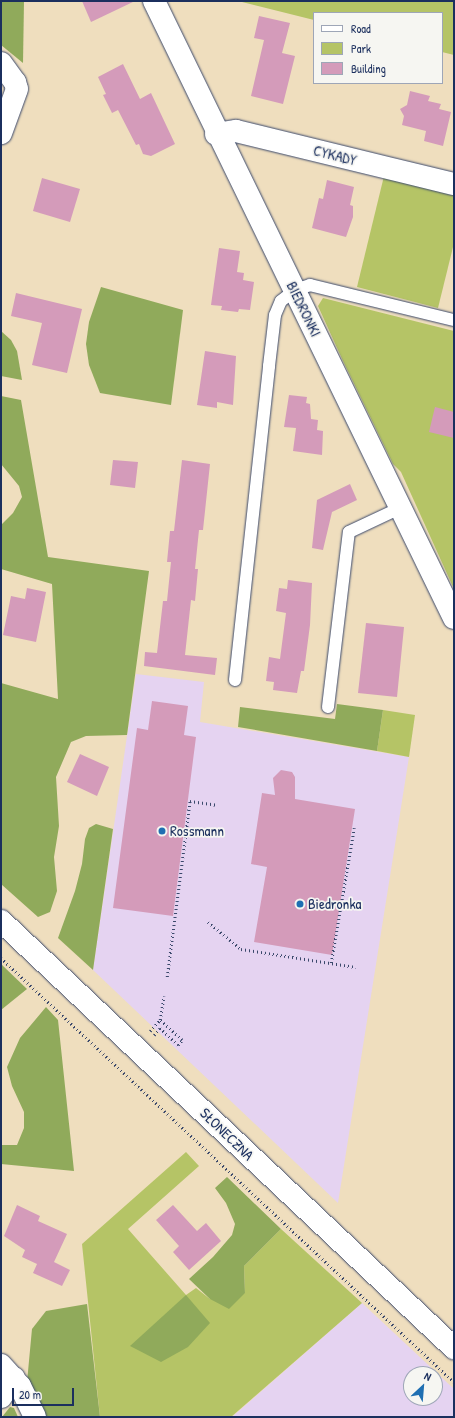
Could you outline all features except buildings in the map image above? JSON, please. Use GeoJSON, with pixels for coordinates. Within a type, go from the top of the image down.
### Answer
{"type":"FeatureCollection","features":[{"type":"Feature","properties":{"kind":"street","name":"BIEDRONKI"},"geometry":{"type":"LineString","coordinates":[[154,1],[216,134],[295,290],[454,618]]}},
{"type":"Feature","properties":{"kind":"street"},"geometry":{"type":"LineString","coordinates":[[1,133],[17,90],[3,66]]}},
{"type":"Feature","properties":{"kind":"street","name":"CYKADY"},"geometry":{"type":"LineString","coordinates":[[216,134],[236,131],[454,184]]}},
{"type":"Feature","properties":{"kind":"street","name":"SŁONECZNA"},"geometry":{"type":"LineString","coordinates":[[1,921],[454,1348]]}},
{"type":"Feature","properties":{"kind":"street"},"geometry":{"type":"LineString","coordinates":[[1,1397],[7,1372]]}},
{"type":"Feature","properties":{"kind":"street"},"geometry":{"type":"LineString","coordinates":[[7,1372],[20,1386],[35,1417]]}},
{"type":"Feature","properties":{"kind":"lane"},"geometry":{"type":"LineString","coordinates":[[235,680],[275,315],[281,301],[295,290],[310,285],[454,320]]}},
{"type":"Feature","properties":{"kind":"lane"},"geometry":{"type":"LineString","coordinates":[[328,707],[349,532],[400,508]]}},
{"type":"Feature","properties":{"kind":"path"},"geometry":{"type":"LineString","coordinates":[[167,978],[190,801],[217,805]]}},
{"type":"Feature","properties":{"kind":"path"},"geometry":{"type":"LineString","coordinates":[[331,963],[354,828]]}},
{"type":"Feature","properties":{"kind":"path"},"geometry":{"type":"LineString","coordinates":[[208,922],[241,949],[356,967]]}},
{"type":"Feature","properties":{"kind":"path"},"geometry":{"type":"LineString","coordinates":[[1,958],[454,1382]]}},
{"type":"Feature","properties":{"kind":"path"},"geometry":{"type":"LineString","coordinates":[[150,1031],[160,1020],[164,996]]}},
{"type":"Feature","properties":{"kind":"path"},"geometry":{"type":"LineString","coordinates":[[154,1035],[160,1028],[178,1045],[182,1040],[160,1020]]}},
{"type":"Feature","properties":{"kind":"shaded area"},"geometry":{"type":"Polygon","coordinates":[[[136,674],[204,682],[200,722],[409,757],[338,1203],[93,970],[136,674]]]}},
{"type":"Feature","properties":{"kind":"shaded area"},"geometry":{"type":"Polygon","coordinates":[[[362,1303],[429,1366],[403,1366],[403,1406],[443,1406],[443,1379],[454,1389],[454,1417],[232,1417],[362,1303]]]}},
{"type":"Feature","properties":{"kind":"green space"},"geometry":{"type":"Polygon","coordinates":[[[1,1],[24,1],[23,63],[1,45],[1,1]]]}},
{"type":"Feature","properties":{"kind":"green space"},"geometry":{"type":"Polygon","coordinates":[[[238,1],[454,1],[454,55],[443,52],[443,12],[313,12],[313,20],[238,1]]]}},
{"type":"Feature","properties":{"kind":"green space"},"geometry":{"type":"Polygon","coordinates":[[[384,176],[454,193],[454,243],[438,308],[357,287],[384,176]]]}},
{"type":"Feature","properties":{"kind":"green space"},"geometry":{"type":"Polygon","coordinates":[[[101,287],[183,310],[171,405],[100,393],[89,365],[86,344],[89,322],[101,287]]]}},
{"type":"Feature","properties":{"kind":"green space"},"geometry":{"type":"Polygon","coordinates":[[[323,298],[454,331],[454,589],[401,472],[393,464],[318,306],[323,298]]]}},
{"type":"Feature","properties":{"kind":"green space"},"geometry":{"type":"Polygon","coordinates":[[[1,331],[11,340],[17,351],[22,380],[1,376],[1,331]]]}},
{"type":"Feature","properties":{"kind":"green space"},"geometry":{"type":"Polygon","coordinates":[[[1,396],[21,400],[48,557],[149,571],[127,735],[86,736],[71,742],[56,777],[59,826],[54,857],[57,891],[50,912],[38,917],[1,884],[1,683],[58,699],[52,584],[1,569],[1,525],[13,513],[22,497],[19,486],[1,464],[1,396]]]}},
{"type":"Feature","properties":{"kind":"green space"},"geometry":{"type":"Polygon","coordinates":[[[337,704],[383,710],[377,751],[238,727],[240,707],[335,719],[337,704]]]}},
{"type":"Feature","properties":{"kind":"green space"},"geometry":{"type":"Polygon","coordinates":[[[383,710],[415,715],[409,757],[377,751],[383,710]]]}},
{"type":"Feature","properties":{"kind":"green space"},"geometry":{"type":"Polygon","coordinates":[[[96,824],[113,829],[93,970],[58,938],[75,891],[82,864],[85,839],[89,828],[96,824]]]}},
{"type":"Feature","properties":{"kind":"green space"},"geometry":{"type":"Polygon","coordinates":[[[1,964],[27,989],[1,1010],[1,964]]]}},
{"type":"Feature","properties":{"kind":"green space"},"geometry":{"type":"Polygon","coordinates":[[[46,1007],[58,1020],[74,1171],[1,1164],[1,1145],[17,1145],[24,1128],[24,1112],[12,1086],[7,1067],[20,1038],[46,1007]]]}},
{"type":"Feature","properties":{"kind":"green space"},"geometry":{"type":"Polygon","coordinates":[[[186,1152],[199,1166],[128,1229],[186,1295],[196,1288],[210,1299],[245,1293],[244,1266],[281,1229],[362,1303],[231,1417],[100,1417],[82,1244],[186,1152]]]}},
{"type":"Feature","properties":{"kind":"green space"},"geometry":{"type":"Polygon","coordinates":[[[227,1177],[281,1229],[244,1266],[245,1293],[229,1309],[210,1299],[189,1279],[213,1257],[232,1235],[235,1224],[226,1203],[215,1188],[227,1177]]]}},
{"type":"Feature","properties":{"kind":"green space"},"geometry":{"type":"Polygon","coordinates":[[[186,1295],[210,1323],[188,1347],[161,1362],[130,1346],[186,1295]]]}},
{"type":"Feature","properties":{"kind":"green space"},"geometry":{"type":"Polygon","coordinates":[[[87,1304],[100,1417],[45,1417],[27,1382],[32,1329],[46,1311],[87,1304]]]}},
{"type":"Feature","properties":{"kind":"green space"},"geometry":{"type":"Polygon","coordinates":[[[10,1407],[14,1408],[18,1417],[2,1417],[10,1407]]]}},
{"type":"Feature","properties":{"kind":"place","name":"Rossmann"},"geometry":{"type":"Point","coordinates":[162,831]}},
{"type":"Feature","properties":{"kind":"place","name":"Biedronka"},"geometry":{"type":"Point","coordinates":[300,904]}}]}
